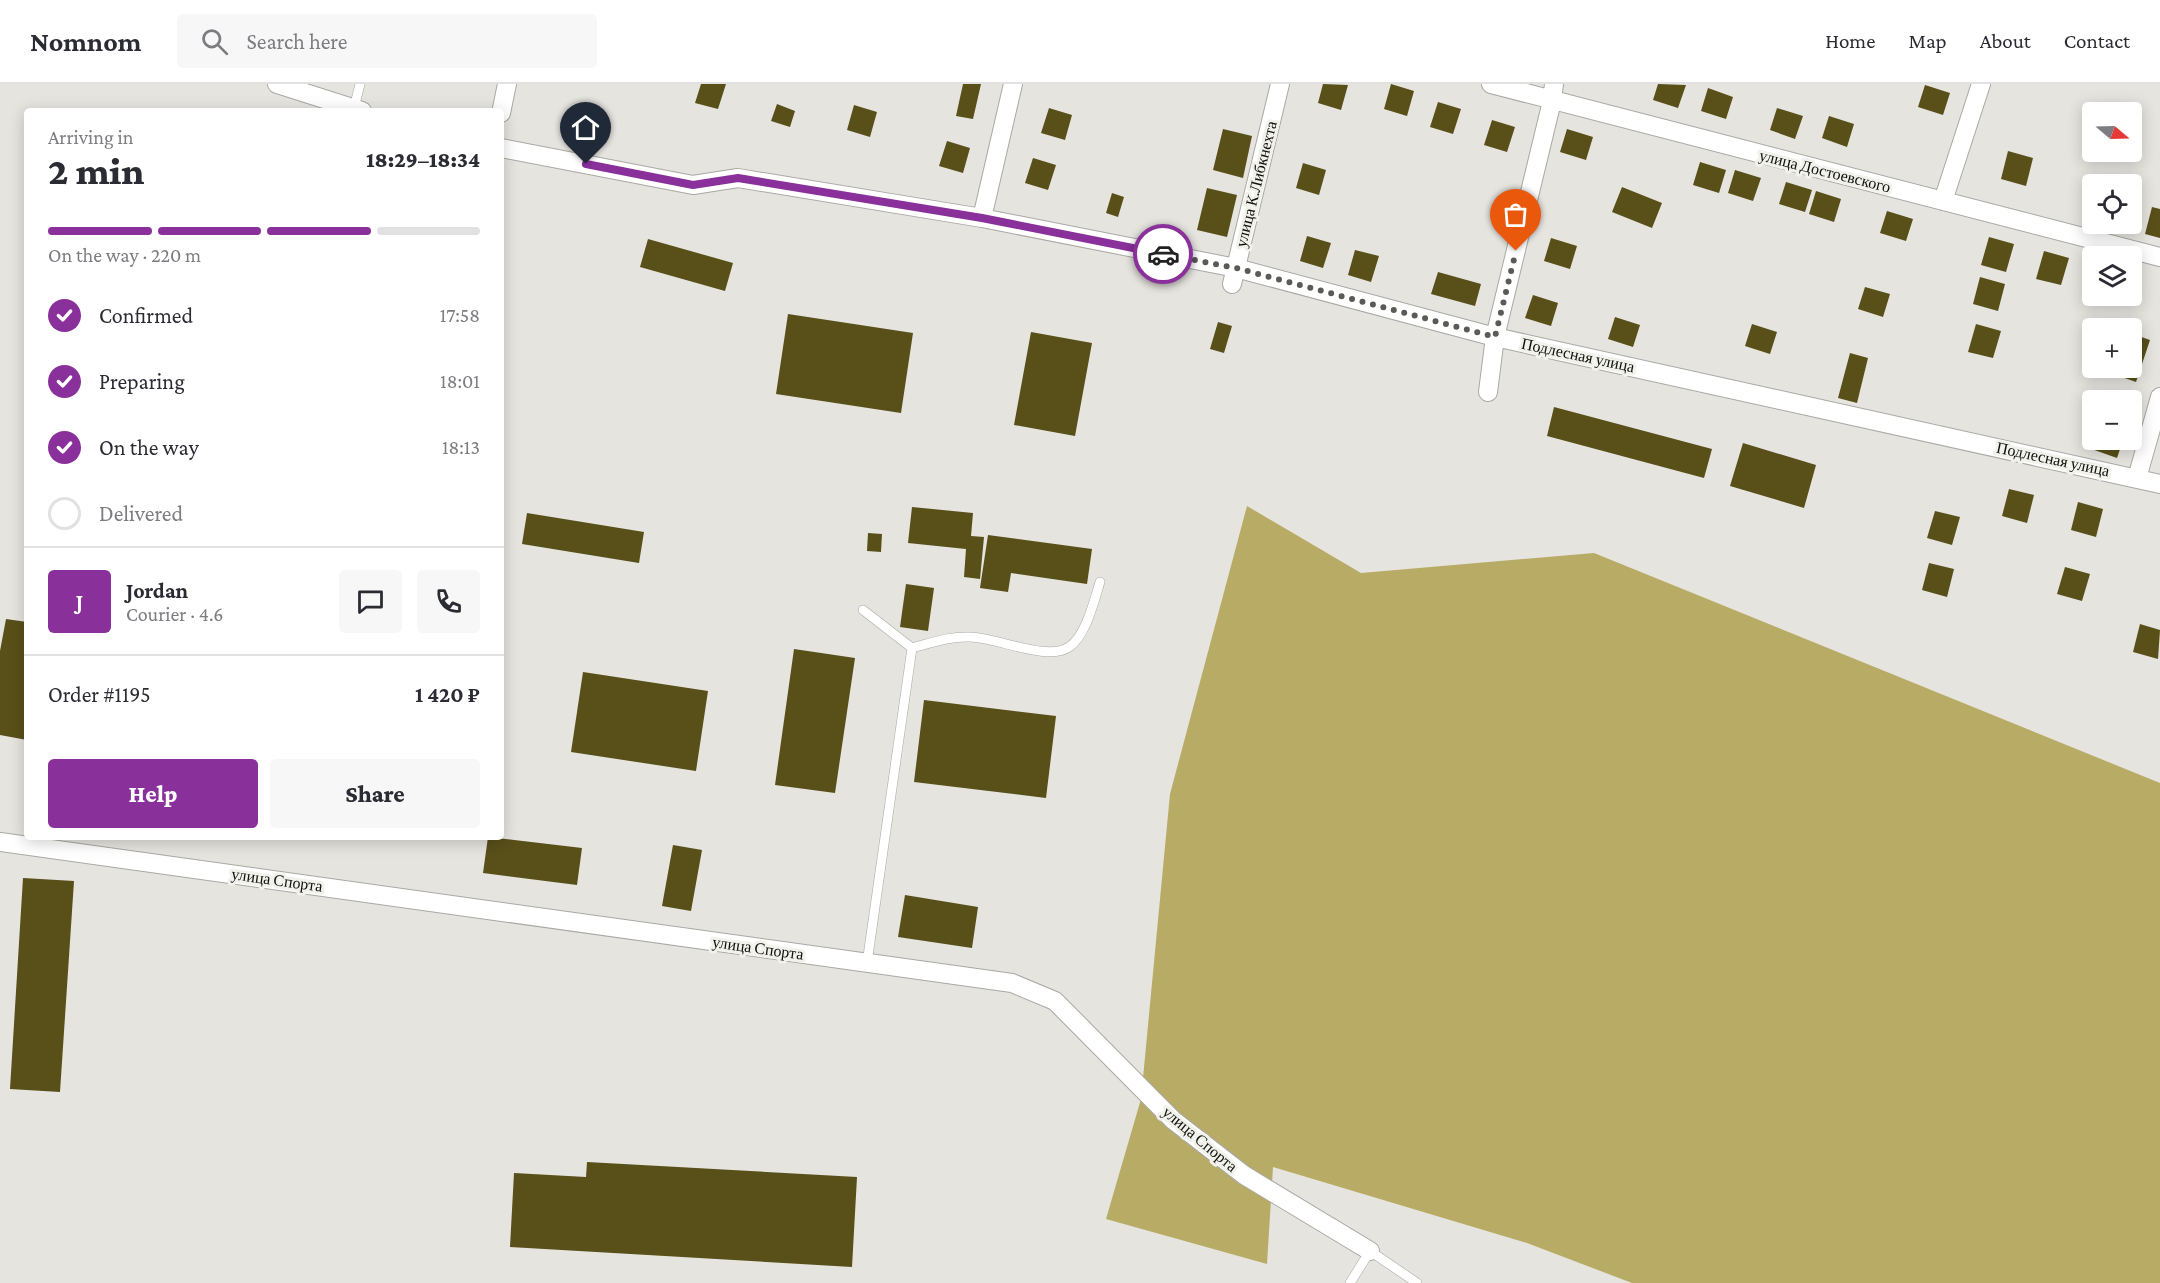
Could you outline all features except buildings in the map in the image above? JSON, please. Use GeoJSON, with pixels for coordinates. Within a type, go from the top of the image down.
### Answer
{"type":"FeatureCollection","features":[{"type":"Feature","properties":{"kind":"street"},"geometry":{"type":"LineString","coordinates":[[277,84],[352,108]]}},
{"type":"Feature","properties":{"kind":"street"},"geometry":{"type":"LineString","coordinates":[[502,108],[507,84]]}},
{"type":"Feature","properties":{"kind":"street"},"geometry":{"type":"LineString","coordinates":[[982,218],[1013,84]]}},
{"type":"Feature","properties":{"kind":"street","name":"улица К.Либкнехта"},"geometry":{"type":"LineString","coordinates":[[1234,276],[1281,84]]}},
{"type":"Feature","properties":{"kind":"street","name":"улица Достоевского"},"geometry":{"type":"LineString","coordinates":[[1491,84],[1553,92],[1943,201],[2160,257]]}},
{"type":"Feature","properties":{"kind":"street"},"geometry":{"type":"LineString","coordinates":[[1943,201],[1981,84]]}},
{"type":"Feature","properties":{"kind":"street"},"geometry":{"type":"LineString","coordinates":[[1488,392],[1495,337],[1553,92]]}},
{"type":"Feature","properties":{"kind":"street","name":"Подлесная улица"},"geometry":{"type":"LineString","coordinates":[[504,149],[693,185],[738,178],[982,218],[1495,337],[2160,484]]}},
{"type":"Feature","properties":{"kind":"street"},"geometry":{"type":"LineString","coordinates":[[2137,478],[2160,397]]}},
{"type":"Feature","properties":{"kind":"street","name":"улица Спорта"},"geometry":{"type":"LineString","coordinates":[[0,842],[1012,983],[1055,1001],[1173,1120],[1244,1175],[1370,1251]]}},
{"type":"Feature","properties":{"kind":"lane"},"geometry":{"type":"LineString","coordinates":[[358,108],[360,84]]}},
{"type":"Feature","properties":{"kind":"lane"},"geometry":{"type":"LineString","coordinates":[[912,648],[949,638],[972,637],[1050,652],[1068,648],[1081,636],[1100,582]]}},
{"type":"Feature","properties":{"kind":"lane"},"geometry":{"type":"LineString","coordinates":[[864,610],[912,648]]}},
{"type":"Feature","properties":{"kind":"lane"},"geometry":{"type":"LineString","coordinates":[[867,963],[912,648]]}},
{"type":"Feature","properties":{"kind":"lane"},"geometry":{"type":"LineString","coordinates":[[1350,1283],[1370,1251]]}},
{"type":"Feature","properties":{"kind":"lane","name":"улица Спорта"},"geometry":{"type":"LineString","coordinates":[[1370,1251],[1418,1283]]}},
{"type":"Feature","properties":{"kind":"shaded area"},"geometry":{"type":"Polygon","coordinates":[[[1247,506],[1361,573],[1594,553],[2160,783],[2160,1283],[1632,1283],[1527,1243],[1273,1167],[1267,1264],[1106,1219],[1141,1099],[1170,794],[1247,506]]]}},
{"type":"Feature","properties":{"kind":"way so far"},"geometry":{"type":"LineString","coordinates":[[1163,254],[1236,268],[1495,337],[1516,251]]}},
{"type":"Feature","properties":{"kind":"route"},"geometry":{"type":"LineString","coordinates":[[586,164],[693,185],[738,178],[982,218],[1163,254]]}}]}
